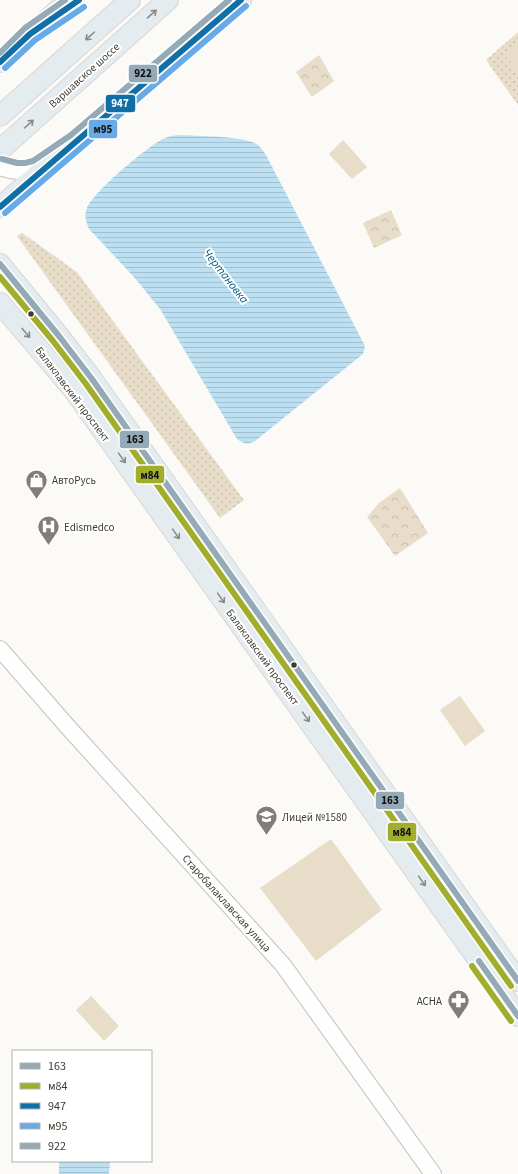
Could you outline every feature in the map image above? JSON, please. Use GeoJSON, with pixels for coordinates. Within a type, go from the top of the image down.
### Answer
{"type":"FeatureCollection","features":[{"type":"Feature","properties":{"kind":"main road"},"geometry":{"type":"LineString","coordinates":[[1,62],[69,0]]}},
{"type":"Feature","properties":{"kind":"main road"},"geometry":{"type":"LineString","coordinates":[[30,34],[79,0]]}},
{"type":"Feature","properties":{"kind":"main road","name":"Варшавское шоссе"},"geometry":{"type":"LineString","coordinates":[[0,150],[168,0]]}},
{"type":"Feature","properties":{"kind":"main road"},"geometry":{"type":"LineString","coordinates":[[0,207],[241,0]]}},
{"type":"Feature","properties":{"kind":"main road"},"geometry":{"type":"LineString","coordinates":[[0,116],[125,5]]}},
{"type":"Feature","properties":{"kind":"main road","name":"Балаклавский проспект"},"geometry":{"type":"LineString","coordinates":[[0,264],[92,379],[518,981]]}},
{"type":"Feature","properties":{"kind":"main road","name":"Балаклавский проспект"},"geometry":{"type":"LineString","coordinates":[[3,307],[72,389],[518,1016]]}},
{"type":"Feature","properties":{"kind":"street"},"geometry":{"type":"LineString","coordinates":[[0,167],[16,171],[26,171],[36,168],[76,142]]}},
{"type":"Feature","properties":{"kind":"street"},"geometry":{"type":"LineString","coordinates":[[3,307],[11,293],[21,292],[27,297]]}},
{"type":"Feature","properties":{"kind":"street"},"geometry":{"type":"LineString","coordinates":[[247,634],[253,639],[263,639],[266,635],[266,624]]}},
{"type":"Feature","properties":{"kind":"street","name":"Старобалаклавская улица"},"geometry":{"type":"LineString","coordinates":[[0,649],[67,726],[283,965],[433,1174]]}},
{"type":"Feature","properties":{"kind":"street"},"geometry":{"type":"LineString","coordinates":[[403,854],[402,843],[407,837],[415,838],[421,843]]}},
{"type":"Feature","properties":{"kind":"green space"},"geometry":{"type":"Polygon","coordinates":[[[518,32],[518,105],[486,60],[518,32]]]}},
{"type":"Feature","properties":{"kind":"green space"},"geometry":{"type":"Polygon","coordinates":[[[518,44],[518,72],[504,55],[518,44]]]}},
{"type":"Feature","properties":{"kind":"green space"},"geometry":{"type":"Polygon","coordinates":[[[319,55],[334,81],[312,97],[296,72],[319,55]]]}},
{"type":"Feature","properties":{"kind":"green space"},"geometry":{"type":"Polygon","coordinates":[[[343,140],[367,167],[352,179],[329,154],[343,140]]]}},
{"type":"Feature","properties":{"kind":"green space"},"geometry":{"type":"Polygon","coordinates":[[[391,210],[402,235],[374,248],[363,223],[391,210]]]}},
{"type":"Feature","properties":{"kind":"green space"},"geometry":{"type":"Polygon","coordinates":[[[22,233],[77,272],[244,500],[220,518],[17,236],[22,233]]]}},
{"type":"Feature","properties":{"kind":"green space"},"geometry":{"type":"Polygon","coordinates":[[[400,488],[428,533],[395,556],[367,517],[379,503],[400,488]]]}},
{"type":"Feature","properties":{"kind":"green space"},"geometry":{"type":"Polygon","coordinates":[[[460,696],[485,731],[465,746],[440,710],[460,696]]]}},
{"type":"Feature","properties":{"kind":"green space"},"geometry":{"type":"Polygon","coordinates":[[[331,839],[382,910],[316,961],[260,888],[331,839]]]}},
{"type":"Feature","properties":{"kind":"green space"},"geometry":{"type":"Polygon","coordinates":[[[91,996],[119,1026],[104,1041],[76,1010],[91,996]]]}},
{"type":"Feature","properties":{"kind":"water","name":"Чертановка"},"geometry":{"type":"Polygon","coordinates":[[[174,135],[233,138],[252,142],[260,147],[266,155],[365,346],[363,354],[255,441],[250,443],[244,443],[237,439],[160,309],[134,277],[89,229],[86,221],[86,211],[91,201],[121,170],[156,143],[174,135]]]}},
{"type":"Feature","properties":{"kind":"water"},"geometry":{"type":"Polygon","coordinates":[[[59,1162],[110,1162],[109,1174],[59,1174],[59,1162]]]}},
{"type":"Feature","properties":{"kind":"transit line","name":"922"},"geometry":{"type":"LineString","coordinates":[[0,53],[25,28],[65,0]]}},
{"type":"Feature","properties":{"kind":"transit line","name":"947"},"geometry":{"type":"LineString","coordinates":[[0,62],[30,34],[79,0]]}},
{"type":"Feature","properties":{"kind":"transit line","name":"922"},"geometry":{"type":"LineString","coordinates":[[2,159],[17,163],[33,161],[71,135],[229,0]]}},
{"type":"Feature","properties":{"kind":"transit line","name":"947"},"geometry":{"type":"LineString","coordinates":[[0,207],[241,0]]}},
{"type":"Feature","properties":{"kind":"transit line","name":"м95"},"geometry":{"type":"LineString","coordinates":[[5,213],[246,6]]}},
{"type":"Feature","properties":{"kind":"transit line","name":"м95"},"geometry":{"type":"LineString","coordinates":[[5,68],[35,40],[84,7]]}},
{"type":"Feature","properties":{"kind":"transit line","name":"163"},"geometry":{"type":"LineString","coordinates":[[0,264],[92,379],[518,981]]}},
{"type":"Feature","properties":{"kind":"transit line","name":"м84"},"geometry":{"type":"LineString","coordinates":[[0,277],[53,341],[86,384],[511,986]]}},
{"type":"Feature","properties":{"kind":"transit line","name":"163"},"geometry":{"type":"LineString","coordinates":[[479,961],[518,1016]]}},
{"type":"Feature","properties":{"kind":"transit line","name":"м84"},"geometry":{"type":"LineString","coordinates":[[472,966],[511,1021]]}},
{"type":"Feature","properties":{"kind":"place","name":"АвтоРусь"},"geometry":{"type":"Point","coordinates":[37,500]}},
{"type":"Feature","properties":{"kind":"place","name":"Edismedco"},"geometry":{"type":"Point","coordinates":[48,546]}},
{"type":"Feature","properties":{"kind":"place","name":"Лицей №1580"},"geometry":{"type":"Point","coordinates":[267,836]}},
{"type":"Feature","properties":{"kind":"place","name":"АСНА"},"geometry":{"type":"Point","coordinates":[458,1020]}}]}
